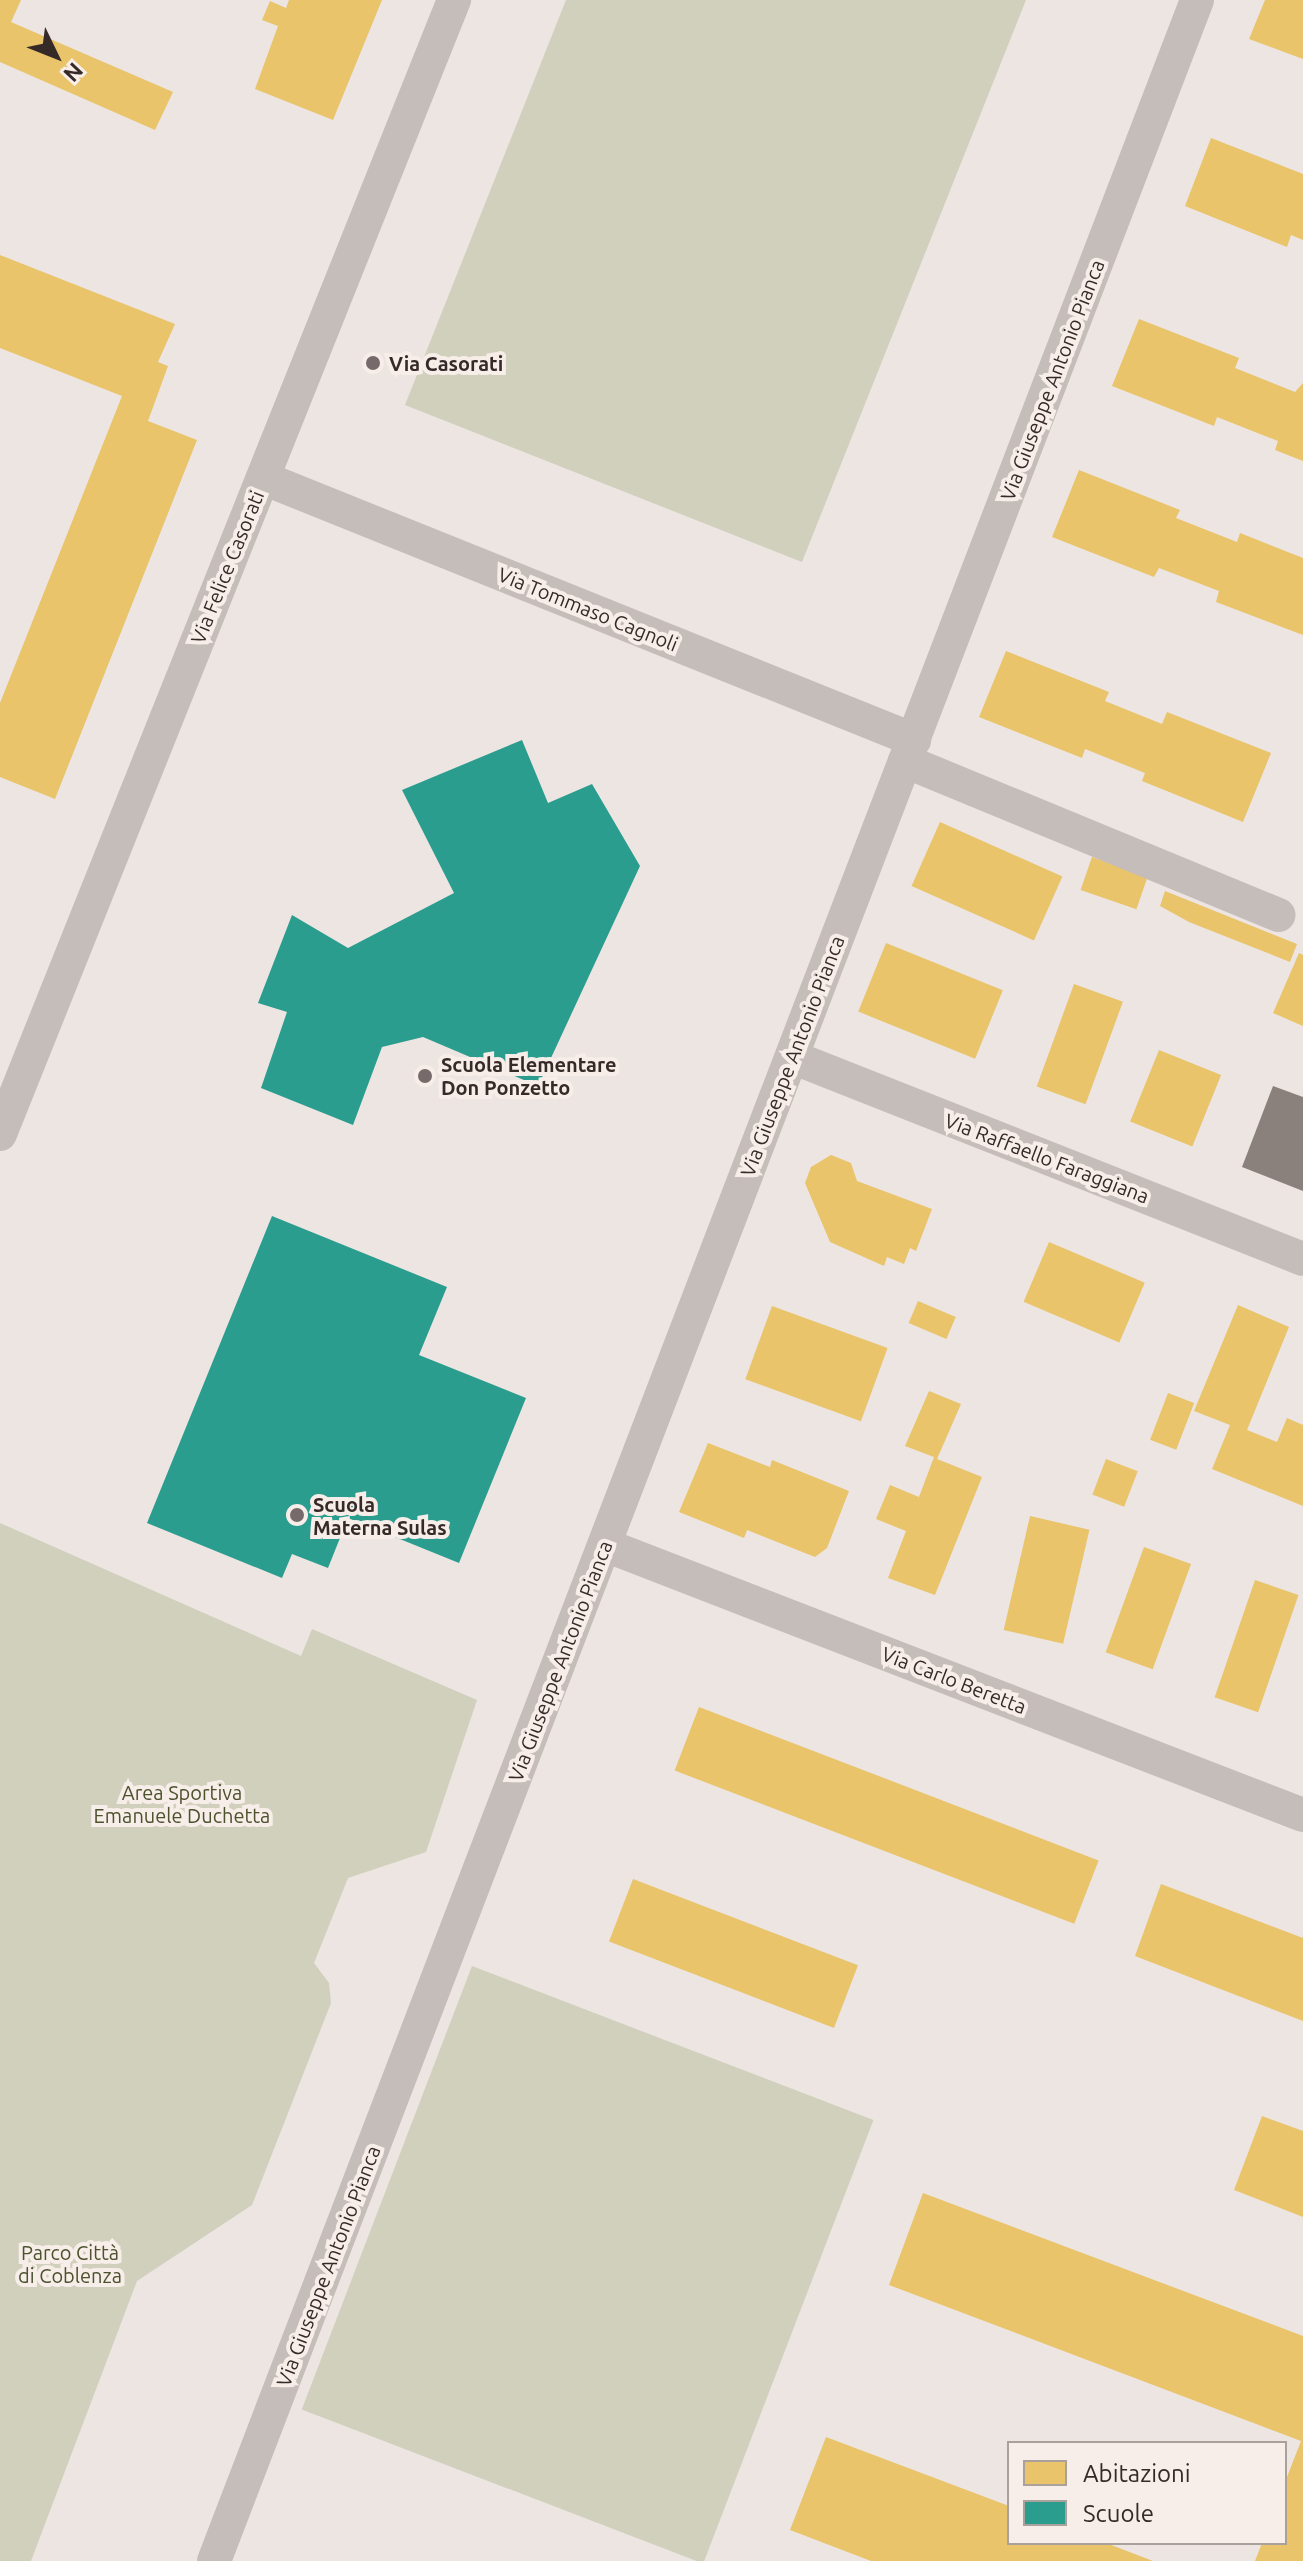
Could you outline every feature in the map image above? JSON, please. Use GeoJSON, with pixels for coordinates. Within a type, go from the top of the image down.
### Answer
{"type":"FeatureCollection","features":[{"type":"Feature","properties":{"kind":"street","name":"Via Felice Casorati"},"geometry":{"type":"LineString","coordinates":[[0,1134],[454,0]]}},
{"type":"Feature","properties":{"kind":"street","name":"Via Giuseppe Antonio Pianca"},"geometry":{"type":"LineString","coordinates":[[214,2561],[1197,0]]}},
{"type":"Feature","properties":{"kind":"street","name":"Via Tommaso Cagnoli"},"geometry":{"type":"LineString","coordinates":[[263,478],[910,750]]}},
{"type":"Feature","properties":{"kind":"street"},"geometry":{"type":"LineString","coordinates":[[910,750],[1278,915]]}},
{"type":"Feature","properties":{"kind":"street","name":"Via Raffaello Faraggiana"},"geometry":{"type":"LineString","coordinates":[[792,1057],[1303,1259]]}},
{"type":"Feature","properties":{"kind":"street","name":"Via Carlo Beretta"},"geometry":{"type":"LineString","coordinates":[[605,1545],[1303,1815]]}},
{"type":"Feature","properties":{"kind":"green space"},"geometry":{"type":"Polygon","coordinates":[[[566,0],[1026,0],[802,562],[405,405],[566,0]]]}},
{"type":"Feature","properties":{"kind":"green space","name":"Area Sportiva Emanuele Duchetta"},"geometry":{"type":"Polygon","coordinates":[[[0,1523],[301,1656],[312,1629],[477,1700],[426,1852],[348,1878],[314,1963],[329,1983],[331,2003],[252,2205],[137,2281],[31,2561],[0,2561],[0,1523]]]}},
{"type":"Feature","properties":{"kind":"green space"},"geometry":{"type":"Polygon","coordinates":[[[472,1966],[873,2120],[704,2561],[697,2561],[302,2409],[472,1966]]]}},
{"type":"Feature","properties":{"kind":"building: Abitazioni"},"geometry":{"type":"Polygon","coordinates":[[[0,0],[21,0],[11,22],[173,92],[155,130],[0,62],[0,0]]]}},
{"type":"Feature","properties":{"kind":"building: Abitazioni"},"geometry":{"type":"Polygon","coordinates":[[[289,0],[382,0],[333,120],[255,89],[278,26],[262,20],[270,1],[286,8],[289,0]]]}},
{"type":"Feature","properties":{"kind":"building: Abitazioni"},"geometry":{"type":"Polygon","coordinates":[[[1265,0],[1303,0],[1303,59],[1249,39],[1265,0]]]}},
{"type":"Feature","properties":{"kind":"building: Abitazioni"},"geometry":{"type":"Polygon","coordinates":[[[1211,138],[1303,174],[1303,240],[1291,235],[1287,247],[1185,206],[1211,138]]]}},
{"type":"Feature","properties":{"kind":"building: Abitazioni"},"geometry":{"type":"Polygon","coordinates":[[[0,255],[175,324],[158,362],[168,366],[148,421],[197,440],[55,799],[0,777],[0,703],[122,396],[0,348],[0,255]]]}},
{"type":"Feature","properties":{"kind":"building: Abitazioni"},"geometry":{"type":"Polygon","coordinates":[[[1139,319],[1239,358],[1235,368],[1295,392],[1303,383],[1303,461],[1275,450],[1278,441],[1217,417],[1214,426],[1112,386],[1139,319]]]}},
{"type":"Feature","properties":{"kind":"building: Abitazioni"},"geometry":{"type":"Polygon","coordinates":[[[1079,470],[1180,510],[1176,518],[1237,542],[1240,533],[1303,558],[1303,635],[1216,602],[1219,591],[1159,568],[1154,577],[1052,537],[1079,470]]]}},
{"type":"Feature","properties":{"kind":"building: Abitazioni"},"geometry":{"type":"Polygon","coordinates":[[[1006,651],[1109,692],[1105,701],[1162,724],[1167,712],[1271,753],[1243,822],[1142,781],[1145,773],[1085,749],[1082,758],[979,717],[1006,651]]]}},
{"type":"Feature","properties":{"kind":"building: Abitazioni"},"geometry":{"type":"Polygon","coordinates":[[[940,822],[1062,877],[1034,940],[912,886],[940,822]]]}},
{"type":"Feature","properties":{"kind":"building: Abitazioni"},"geometry":{"type":"Polygon","coordinates":[[[1092,857],[1148,876],[1136,909],[1081,890],[1092,857]]]}},
{"type":"Feature","properties":{"kind":"building: Abitazioni"},"geometry":{"type":"Polygon","coordinates":[[[1165,891],[1297,944],[1290,962],[1189,922],[1160,906],[1165,891]]]}},
{"type":"Feature","properties":{"kind":"building: Abitazioni"},"geometry":{"type":"Polygon","coordinates":[[[886,943],[1003,990],[975,1059],[858,1012],[886,943]]]}},
{"type":"Feature","properties":{"kind":"building: Abitazioni"},"geometry":{"type":"Polygon","coordinates":[[[1299,953],[1303,955],[1303,1026],[1273,1013],[1299,953]]]}},
{"type":"Feature","properties":{"kind":"building: Abitazioni"},"geometry":{"type":"Polygon","coordinates":[[[1074,984],[1123,1002],[1086,1104],[1037,1086],[1074,984]]]}},
{"type":"Feature","properties":{"kind":"building: Abitazioni"},"geometry":{"type":"Polygon","coordinates":[[[1159,1050],[1221,1075],[1192,1146],[1130,1121],[1159,1050]]]}},
{"type":"Feature","properties":{"kind":"building: Abitazioni"},"geometry":{"type":"Polygon","coordinates":[[[831,1155],[851,1163],[857,1181],[932,1209],[916,1251],[910,1248],[904,1264],[887,1257],[884,1266],[830,1242],[805,1183],[811,1167],[831,1155]]]}},
{"type":"Feature","properties":{"kind":"building: Abitazioni"},"geometry":{"type":"Polygon","coordinates":[[[1049,1242],[1145,1283],[1119,1342],[1024,1302],[1049,1242]]]}},
{"type":"Feature","properties":{"kind":"building: Abitazioni"},"geometry":{"type":"Polygon","coordinates":[[[918,1301],[956,1317],[946,1339],[909,1323],[918,1301]]]}},
{"type":"Feature","properties":{"kind":"building: Abitazioni"},"geometry":{"type":"Polygon","coordinates":[[[1238,1305],[1289,1327],[1247,1430],[1277,1442],[1287,1418],[1303,1425],[1303,1506],[1212,1469],[1230,1425],[1194,1411],[1238,1305]]]}},
{"type":"Feature","properties":{"kind":"building: Abitazioni"},"geometry":{"type":"Polygon","coordinates":[[[772,1306],[888,1348],[861,1421],[745,1379],[772,1306]]]}},
{"type":"Feature","properties":{"kind":"building: Abitazioni"},"geometry":{"type":"Polygon","coordinates":[[[929,1391],[961,1404],[937,1459],[982,1477],[935,1595],[888,1578],[906,1531],[876,1519],[890,1485],[919,1497],[934,1457],[905,1446],[929,1391]]]}},
{"type":"Feature","properties":{"kind":"building: Abitazioni"},"geometry":{"type":"Polygon","coordinates":[[[1168,1393],[1194,1403],[1176,1450],[1150,1440],[1168,1393]]]}},
{"type":"Feature","properties":{"kind":"building: Abitazioni"},"geometry":{"type":"Polygon","coordinates":[[[708,1443],[770,1467],[772,1460],[849,1491],[827,1548],[815,1557],[747,1530],[744,1538],[679,1512],[708,1443]]]}},
{"type":"Feature","properties":{"kind":"building: Abitazioni"},"geometry":{"type":"Polygon","coordinates":[[[1106,1459],[1138,1471],[1124,1507],[1092,1494],[1106,1459]]]}},
{"type":"Feature","properties":{"kind":"building: Abitazioni"},"geometry":{"type":"Polygon","coordinates":[[[1030,1516],[1089,1530],[1063,1644],[1004,1630],[1030,1516]]]}},
{"type":"Feature","properties":{"kind":"building: Abitazioni"},"geometry":{"type":"Polygon","coordinates":[[[1144,1547],[1191,1564],[1153,1669],[1106,1652],[1144,1547]]]}},
{"type":"Feature","properties":{"kind":"building: Abitazioni"},"geometry":{"type":"Polygon","coordinates":[[[1255,1580],[1298,1595],[1258,1712],[1215,1697],[1255,1580]]]}},
{"type":"Feature","properties":{"kind":"building: Abitazioni"},"geometry":{"type":"Polygon","coordinates":[[[699,1707],[1099,1860],[1074,1924],[675,1770],[699,1707]]]}},
{"type":"Feature","properties":{"kind":"building: Abitazioni"},"geometry":{"type":"Polygon","coordinates":[[[633,1879],[858,1965],[834,2028],[609,1942],[633,1879]]]}},
{"type":"Feature","properties":{"kind":"building: Abitazioni"},"geometry":{"type":"Polygon","coordinates":[[[1161,1884],[1303,1938],[1303,2021],[1135,1956],[1161,1884]]]}},
{"type":"Feature","properties":{"kind":"building: Abitazioni"},"geometry":{"type":"Polygon","coordinates":[[[1262,2116],[1303,2131],[1303,2217],[1234,2190],[1262,2116]]]}},
{"type":"Feature","properties":{"kind":"building: Abitazioni"},"geometry":{"type":"Polygon","coordinates":[[[923,2193],[1303,2336],[1303,2561],[1255,2561],[1261,2545],[1287,2545],[1287,2477],[1301,2441],[889,2285],[923,2193]]]}},
{"type":"Feature","properties":{"kind":"building: Abitazioni"},"geometry":{"type":"Polygon","coordinates":[[[826,2437],[1007,2505],[1007,2545],[1111,2545],[1153,2561],[871,2561],[790,2530],[826,2437]]]}},
{"type":"Feature","properties":{"kind":"building: Scuole"},"geometry":{"type":"Polygon","coordinates":[[[522,740],[548,803],[592,784],[640,866],[538,1086],[423,1037],[382,1047],[353,1125],[261,1088],[287,1012],[258,1003],[292,915],[348,948],[454,893],[402,790],[522,740]]]}},
{"type":"Feature","properties":{"kind":"building: Scuole"},"geometry":{"type":"Polygon","coordinates":[[[272,1216],[447,1287],[419,1355],[526,1398],[459,1563],[348,1518],[328,1568],[292,1554],[282,1578],[147,1523],[272,1216]]]}},
{"type":"Feature","properties":{"kind":"building: Industria"},"geometry":{"type":"Polygon","coordinates":[[[1273,1086],[1303,1097],[1303,1191],[1242,1167],[1273,1086]]]}},
{"type":"Feature","properties":{"kind":"place","name":"Via Casorati"},"geometry":{"type":"Point","coordinates":[373,363]}},
{"type":"Feature","properties":{"kind":"place","name":"Scuola Elementare Don Ponzetto"},"geometry":{"type":"Point","coordinates":[425,1076]}},
{"type":"Feature","properties":{"kind":"place","name":"Scuola Materna Sulas"},"geometry":{"type":"Point","coordinates":[297,1515]}},
{"type":"Feature","properties":{"kind":"park label","name":"Parco Città di Coblenza"},"geometry":{"type":"Point","coordinates":[70,2264]}}]}
